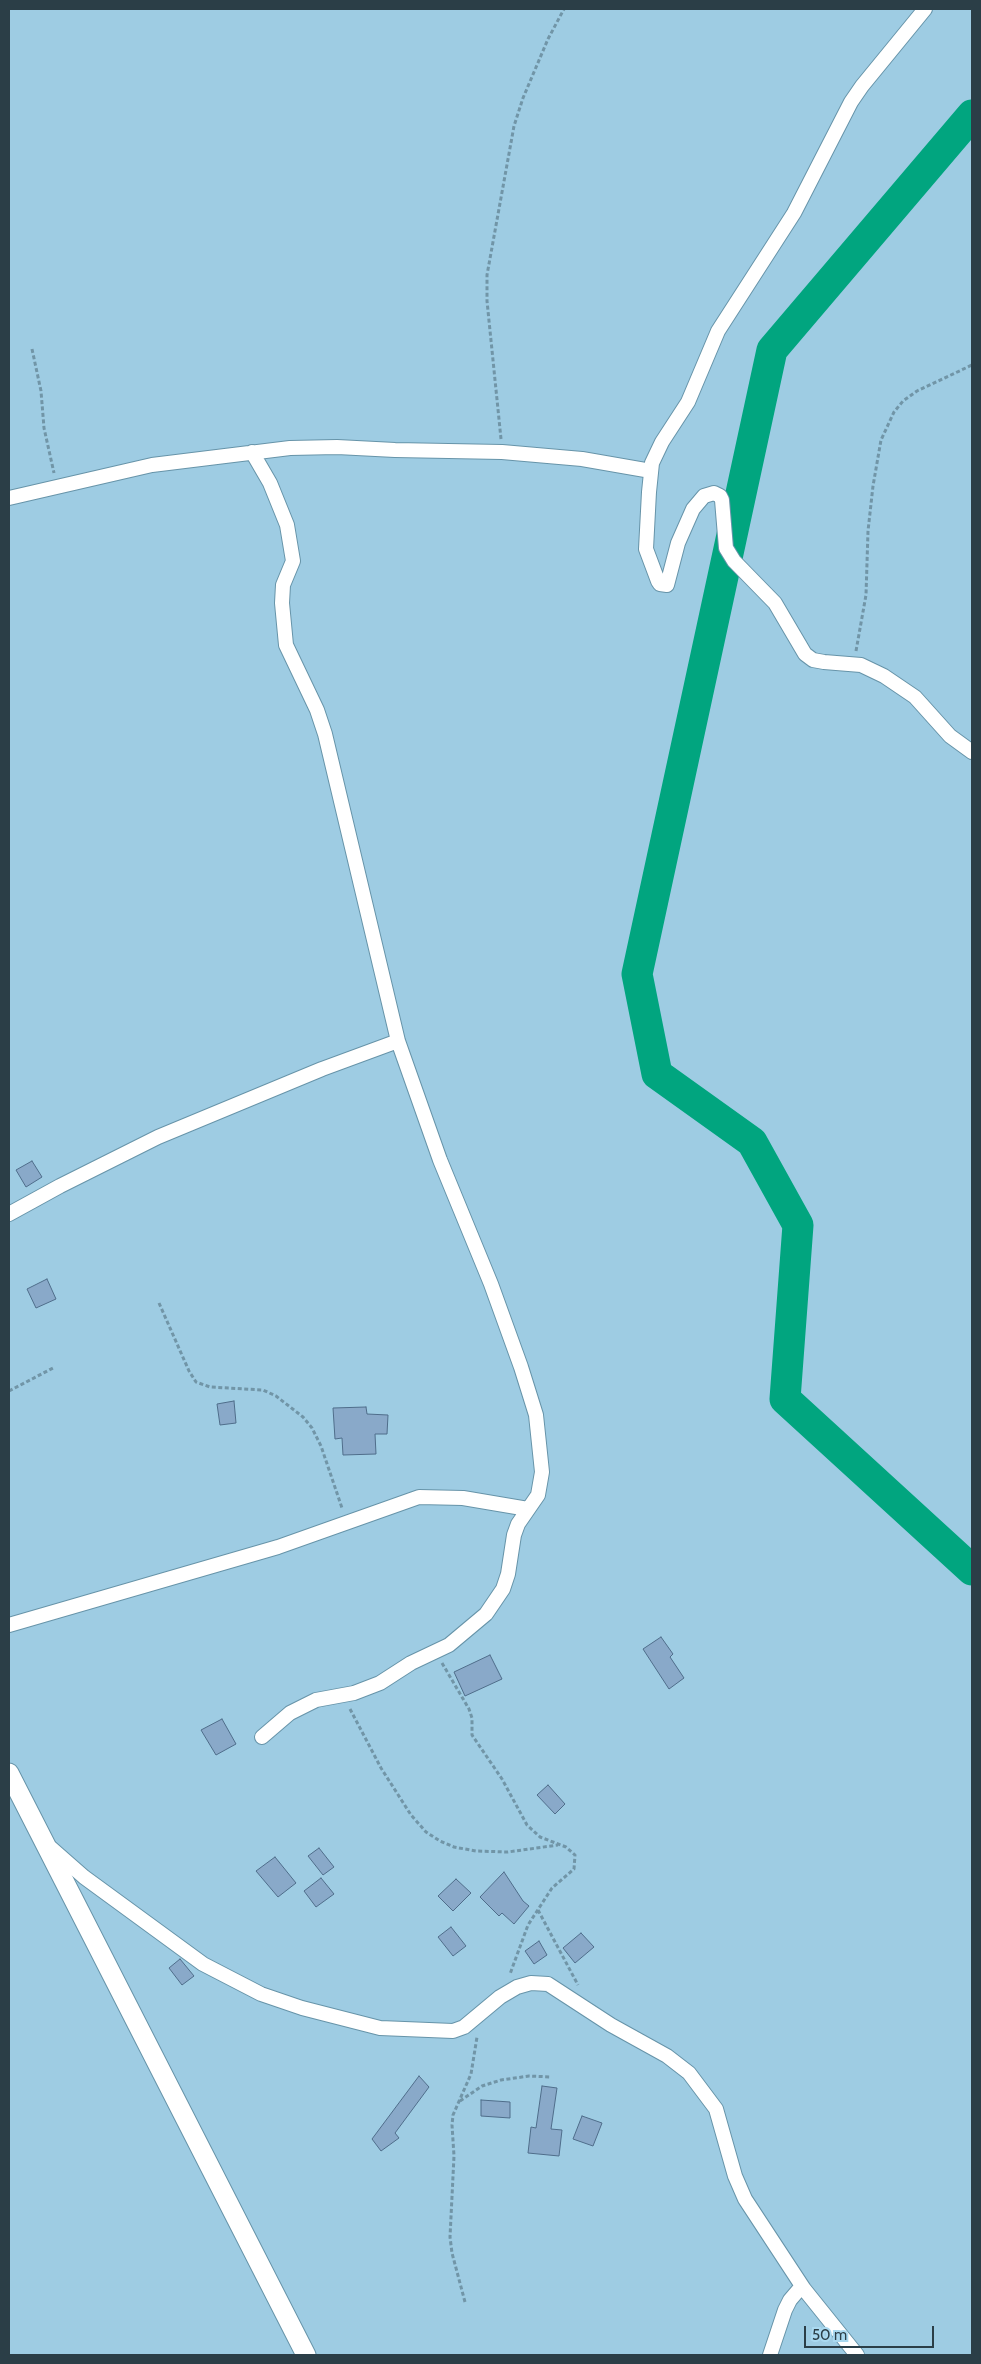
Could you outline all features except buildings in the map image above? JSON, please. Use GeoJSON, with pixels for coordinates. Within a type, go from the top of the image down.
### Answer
{"type":"FeatureCollection","features":[{"type":"Feature","properties":{"kind":"main road"},"geometry":{"type":"LineString","coordinates":[[9,1773],[306,2355]]}},
{"type":"Feature","properties":{"kind":"street"},"geometry":{"type":"LineString","coordinates":[[925,9],[851,102],[794,213],[718,331],[688,402],[655,455],[651,471],[646,549],[650,564],[660,584],[667,585],[678,543],[693,509],[699,500],[710,494],[720,496],[722,500],[726,548],[734,561],[775,603],[805,654],[812,660],[853,664],[872,669],[915,697],[950,736],[972,752]]}},
{"type":"Feature","properties":{"kind":"street"},"geometry":{"type":"LineString","coordinates":[[9,498],[152,465],[252,452],[337,447],[502,452],[582,459],[651,471]]}},
{"type":"Feature","properties":{"kind":"street"},"geometry":{"type":"LineString","coordinates":[[252,452],[270,483],[287,525],[293,561],[283,585],[282,594],[282,622],[286,645],[311,695],[325,734],[398,1041],[440,1160],[508,1329],[536,1415],[542,1472],[538,1495],[518,1524],[514,1535],[508,1574],[496,1601],[461,1636],[368,1690],[327,1696],[296,1710],[262,1737]]}},
{"type":"Feature","properties":{"kind":"street"},"geometry":{"type":"LineString","coordinates":[[9,1214],[60,1186],[158,1138],[313,1073],[398,1041]]}},
{"type":"Feature","properties":{"kind":"street"},"geometry":{"type":"LineString","coordinates":[[9,1625],[278,1547],[404,1501],[434,1496],[491,1501],[528,1509]]}},
{"type":"Feature","properties":{"kind":"street"},"geometry":{"type":"LineString","coordinates":[[44,1842],[84,1878],[203,1964],[261,1994],[350,2022],[407,2031],[454,2031],[464,2027],[505,1994],[517,1987],[531,1983],[548,1984],[586,2009],[667,2056],[689,2073],[719,2116],[739,2188],[802,2286],[857,2355]]}},
{"type":"Feature","properties":{"kind":"street"},"geometry":{"type":"LineString","coordinates":[[770,2355],[788,2305],[802,2286]]}},
{"type":"Feature","properties":{"kind":"path"},"geometry":{"type":"LineString","coordinates":[[502,452],[486,301],[487,275],[514,126],[544,46],[564,9]]}},
{"type":"Feature","properties":{"kind":"path"},"geometry":{"type":"LineString","coordinates":[[32,349],[41,391],[44,428],[58,486]]}},
{"type":"Feature","properties":{"kind":"path"},"geometry":{"type":"LineString","coordinates":[[853,664],[864,618],[873,486],[881,440],[894,412],[903,401],[930,384],[972,365]]}},
{"type":"Feature","properties":{"kind":"path"},"geometry":{"type":"LineString","coordinates":[[160,1303],[189,1371],[196,1382],[218,1388],[263,1390],[276,1396],[303,1416],[312,1428],[321,1446],[346,1523]]}},
{"type":"Feature","properties":{"kind":"path"},"geometry":{"type":"LineString","coordinates":[[9,1391],[53,1368]]}},
{"type":"Feature","properties":{"kind":"path"},"geometry":{"type":"LineString","coordinates":[[436,1651],[469,1709],[472,1718],[472,1735],[502,1779],[520,1814],[534,1833],[566,1847],[575,1855],[574,1870],[552,1888],[528,1925],[515,1954],[505,1994]]}},
{"type":"Feature","properties":{"kind":"path"},"geometry":{"type":"LineString","coordinates":[[345,1694],[357,1725],[381,1768],[411,1815],[426,1832],[454,1847],[476,1851],[508,1852],[559,1845]]}},
{"type":"Feature","properties":{"kind":"path"},"geometry":{"type":"LineString","coordinates":[[538,1910],[575,1978],[586,2009]]}},
{"type":"Feature","properties":{"kind":"path"},"geometry":{"type":"LineString","coordinates":[[465,2302],[452,2253],[450,2237],[454,2156],[452,2126],[453,2115],[471,2074],[478,2028],[487,2009]]}},
{"type":"Feature","properties":{"kind":"path"},"geometry":{"type":"LineString","coordinates":[[458,2102],[482,2086],[501,2080],[529,2076],[551,2077]]}},
{"type":"Feature","properties":{"kind":"waterway"},"geometry":{"type":"LineString","coordinates":[[972,115],[772,350],[637,974],[657,1074],[752,1142],[798,1225],[785,1399],[972,1570]]}}]}
